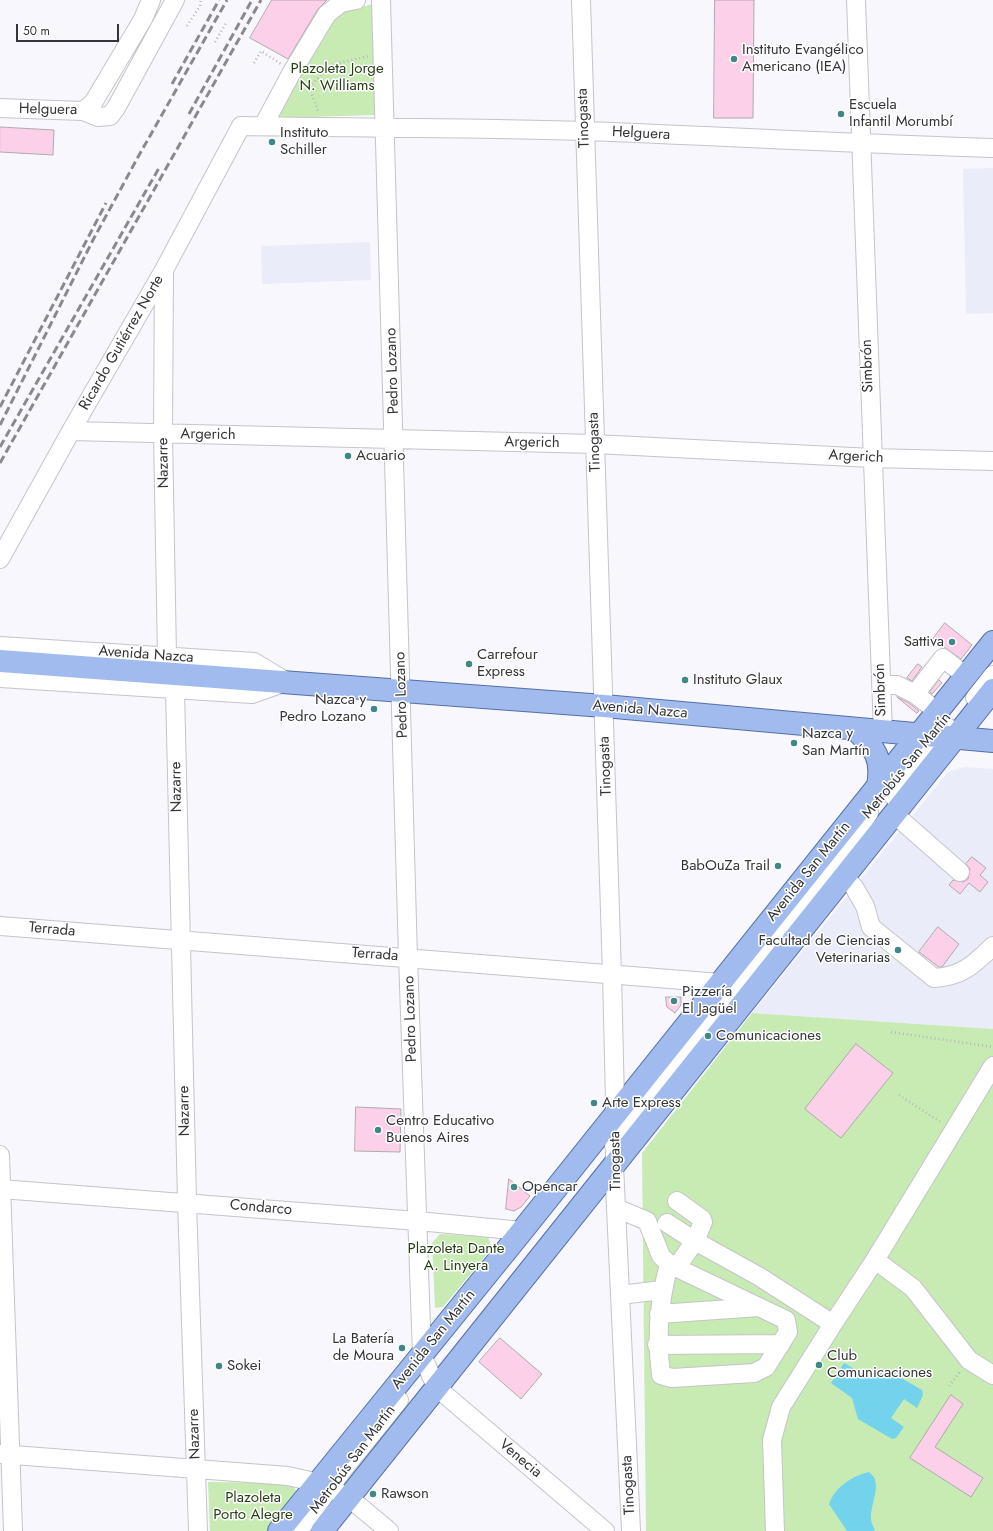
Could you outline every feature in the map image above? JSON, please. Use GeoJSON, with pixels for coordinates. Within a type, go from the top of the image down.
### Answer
{"type":"FeatureCollection","features":[{"type":"Feature","properties":{"kind":"main road","name":"Avenida San Martín"},"geometry":{"type":"LineString","coordinates":[[322,1531],[334,1490],[429,1372],[522,1231],[615,1138],[733,992],[844,877],[894,814],[936,737],[938,712],[993,642]]}},
{"type":"Feature","properties":{"kind":"main road","name":"Avenida Nazca"},"geometry":{"type":"LineString","coordinates":[[0,661],[604,706],[993,741]]}},
{"type":"Feature","properties":{"kind":"main road","name":"Avenida San Martín"},"geometry":{"type":"LineString","coordinates":[[279,1531],[334,1490],[429,1372],[733,992],[878,786],[993,690]]}},
{"type":"Feature","properties":{"kind":"main road"},"geometry":{"type":"LineString","coordinates":[[855,729],[876,752],[880,764],[878,786]]}},
{"type":"Feature","properties":{"kind":"street"},"geometry":{"type":"LineString","coordinates":[[88,107],[143,19],[151,0]]}},
{"type":"Feature","properties":{"kind":"street","name":"Helguera"},"geometry":{"type":"LineString","coordinates":[[0,108],[88,107],[98,117],[110,116],[116,108],[176,0]]}},
{"type":"Feature","properties":{"kind":"street"},"geometry":{"type":"LineString","coordinates":[[263,126],[292,72],[327,14],[342,3],[356,0]]}},
{"type":"Feature","properties":{"kind":"street","name":"Pedro Lozano"},"geometry":{"type":"LineString","coordinates":[[381,0],[395,440],[408,957],[418,1221],[429,1372]]}},
{"type":"Feature","properties":{"kind":"street","name":"Tinogasta"},"geometry":{"type":"LineString","coordinates":[[581,0],[612,974],[616,1208],[631,1531]]}},
{"type":"Feature","properties":{"kind":"street","name":"Simbrón"},"geometry":{"type":"LineString","coordinates":[[856,0],[882,732]]}},
{"type":"Feature","properties":{"kind":"street","name":"Helguera"},"geometry":{"type":"LineString","coordinates":[[241,126],[324,128],[385,126],[584,131],[860,144],[993,148]]}},
{"type":"Feature","properties":{"kind":"street","name":"Ricardo Gutiérrez Norte"},"geometry":{"type":"LineString","coordinates":[[0,559],[71,431],[164,270],[241,126]]}},
{"type":"Feature","properties":{"kind":"street","name":"Nazarre"},"geometry":{"type":"LineString","coordinates":[[164,270],[163,434],[167,656]]}},
{"type":"Feature","properties":{"kind":"street","name":"Argerich"},"geometry":{"type":"LineString","coordinates":[[71,431],[595,444],[872,458],[993,462]]}},
{"type":"Feature","properties":{"kind":"street","name":"Avenida Nazca"},"geometry":{"type":"LineString","coordinates":[[0,646],[254,662],[287,682]]}},
{"type":"Feature","properties":{"kind":"street"},"geometry":{"type":"LineString","coordinates":[[915,694],[943,658],[966,676]]}},
{"type":"Feature","properties":{"kind":"street","name":"Metrobús San Martín"},"geometry":{"type":"LineString","coordinates":[[936,737],[993,658]]}},
{"type":"Feature","properties":{"kind":"street","name":"Metrobús San Martín"},"geometry":{"type":"LineString","coordinates":[[733,992],[840,856],[859,826],[936,737],[993,675]]}},
{"type":"Feature","properties":{"kind":"street","name":"Avenida Nazca"},"geometry":{"type":"LineString","coordinates":[[0,678],[252,694],[287,682]]}},
{"type":"Feature","properties":{"kind":"street"},"geometry":{"type":"LineString","coordinates":[[881,685],[896,685],[915,694],[938,712]]}},
{"type":"Feature","properties":{"kind":"street","name":"Nazarre"},"geometry":{"type":"LineString","coordinates":[[175,690],[187,1202],[198,1531]]}},
{"type":"Feature","properties":{"kind":"street"},"geometry":{"type":"LineString","coordinates":[[894,814],[960,872]]}},
{"type":"Feature","properties":{"kind":"street"},"geometry":{"type":"LineString","coordinates":[[844,877],[854,888],[865,906],[871,927],[934,978],[951,977],[974,964],[993,946]]}},
{"type":"Feature","properties":{"kind":"street","name":"Terrada"},"geometry":{"type":"LineString","coordinates":[[0,926],[612,974],[733,992]]}},
{"type":"Feature","properties":{"kind":"street"},"geometry":{"type":"LineString","coordinates":[[775,1531],[772,1440],[781,1407],[875,1260],[993,1066]]}},
{"type":"Feature","properties":{"kind":"street"},"geometry":{"type":"LineString","coordinates":[[429,1372],[615,1138]]}},
{"type":"Feature","properties":{"kind":"street"},"geometry":{"type":"LineString","coordinates":[[0,1155],[5,1455],[13,1531]]}},
{"type":"Feature","properties":{"kind":"street","name":"Condarco"},"geometry":{"type":"LineString","coordinates":[[0,1189],[187,1202],[522,1231]]}},
{"type":"Feature","properties":{"kind":"street"},"geometry":{"type":"LineString","coordinates":[[616,1208],[647,1221],[661,1256],[672,1266],[786,1320],[788,1332],[781,1344],[761,1370],[754,1373],[672,1378],[661,1375],[657,1345],[662,1290],[672,1266],[695,1241],[702,1220],[677,1201]]}},
{"type":"Feature","properties":{"kind":"street"},"geometry":{"type":"LineString","coordinates":[[667,1223],[695,1241],[760,1277],[833,1324]]}},
{"type":"Feature","properties":{"kind":"street"},"geometry":{"type":"LineString","coordinates":[[875,1260],[913,1288],[969,1360],[993,1375]]}},
{"type":"Feature","properties":{"kind":"street"},"geometry":{"type":"LineString","coordinates":[[620,1295],[662,1290]]}},
{"type":"Feature","properties":{"kind":"street"},"geometry":{"type":"LineString","coordinates":[[660,1314],[760,1307]]}},
{"type":"Feature","properties":{"kind":"street"},"geometry":{"type":"LineString","coordinates":[[657,1345],[781,1344]]}},
{"type":"Feature","properties":{"kind":"street","name":"Venecia"},"geometry":{"type":"LineString","coordinates":[[429,1372],[605,1531]]}},
{"type":"Feature","properties":{"kind":"street"},"geometry":{"type":"LineString","coordinates":[[5,1455],[288,1476],[334,1490],[389,1531]]}},
{"type":"Feature","properties":{"kind":"street","name":"Metrobús San Martín"},"geometry":{"type":"LineString","coordinates":[[299,1531],[334,1490]]}},
{"type":"Feature","properties":{"kind":"street","name":"Metrobús San Martín"},"geometry":{"type":"LineString","coordinates":[[309,1531],[334,1490]]}},
{"type":"Feature","properties":{"kind":"path"},"geometry":{"type":"LineString","coordinates":[[188,24],[200,6],[201,0]]}},
{"type":"Feature","properties":{"kind":"path"},"geometry":{"type":"LineString","coordinates":[[216,40],[226,24]]}},
{"type":"Feature","properties":{"kind":"path"},"geometry":{"type":"LineString","coordinates":[[254,63],[261,51],[270,56]]}},
{"type":"Feature","properties":{"kind":"path"},"geometry":{"type":"LineString","coordinates":[[309,87],[331,65],[383,53]]}},
{"type":"Feature","properties":{"kind":"path"},"geometry":{"type":"LineString","coordinates":[[292,72],[309,87],[324,128]]}},
{"type":"Feature","properties":{"kind":"path"},"geometry":{"type":"LineString","coordinates":[[891,1032],[993,1048]]}},
{"type":"Feature","properties":{"kind":"path"},"geometry":{"type":"LineString","coordinates":[[899,1095],[954,1130]]}},
{"type":"Feature","properties":{"kind":"shaded area"},"geometry":{"type":"Polygon","coordinates":[[[993,168],[993,313],[966,314],[963,169],[993,168]]]}},
{"type":"Feature","properties":{"kind":"shaded area"},"geometry":{"type":"Polygon","coordinates":[[[370,242],[371,280],[262,284],[261,246],[370,242]]]}},
{"type":"Feature","properties":{"kind":"shaded area","name":"Facultad de Ciencias Veterinarias"},"geometry":{"type":"Polygon","coordinates":[[[964,767],[993,769],[993,1029],[752,1013],[948,772],[964,767]]]}},
{"type":"Feature","properties":{"kind":"green space","name":"Plazoleta Jorge N. Williams"},"geometry":{"type":"Polygon","coordinates":[[[373,4],[375,115],[275,118],[330,19],[346,11],[373,4]]]}},
{"type":"Feature","properties":{"kind":"green space","name":"Club Comunicaciones"},"geometry":{"type":"Polygon","coordinates":[[[752,1013],[993,1029],[993,1531],[646,1531],[642,1153],[752,1013]]]}},
{"type":"Feature","properties":{"kind":"green space","name":"Plazoleta Dante A. Linyera"},"geometry":{"type":"Polygon","coordinates":[[[440,1234],[488,1237],[492,1248],[443,1307],[435,1308],[432,1243],[440,1234]]]}},
{"type":"Feature","properties":{"kind":"green space","name":"Plazoleta Porto Alegre"},"geometry":{"type":"Polygon","coordinates":[[[208,1482],[289,1483],[295,1489],[297,1498],[271,1531],[210,1531],[208,1482]]]}},
{"type":"Feature","properties":{"kind":"water"},"geometry":{"type":"Polygon","coordinates":[[[844,1363],[867,1376],[891,1372],[922,1390],[923,1395],[917,1408],[904,1399],[891,1418],[904,1427],[896,1438],[892,1439],[858,1419],[852,1398],[831,1383],[844,1363]]]}},
{"type":"Feature","properties":{"kind":"water"},"geometry":{"type":"Polygon","coordinates":[[[869,1472],[876,1482],[871,1513],[871,1522],[875,1531],[847,1531],[829,1504],[835,1492],[850,1479],[869,1472]]]}},
{"type":"Feature","properties":{"kind":"building"},"geometry":{"type":"Polygon","coordinates":[[[272,0],[327,0],[318,9],[288,59],[250,38],[272,0]]]}},
{"type":"Feature","properties":{"kind":"building","name":"Instituto Evangélico Americano (IEA)"},"geometry":{"type":"Polygon","coordinates":[[[715,0],[754,0],[753,118],[714,118],[715,0]]]}},
{"type":"Feature","properties":{"kind":"building"},"geometry":{"type":"Polygon","coordinates":[[[0,127],[54,130],[53,155],[0,152],[0,127]]]}},
{"type":"Feature","properties":{"kind":"building","name":"Sattiva"},"geometry":{"type":"Polygon","coordinates":[[[945,623],[972,645],[961,659],[933,639],[945,623]]]}},
{"type":"Feature","properties":{"kind":"building"},"geometry":{"type":"Polygon","coordinates":[[[918,664],[922,667],[912,681],[907,678],[918,664]]]}},
{"type":"Feature","properties":{"kind":"building"},"geometry":{"type":"Polygon","coordinates":[[[939,680],[942,683],[932,694],[930,692],[939,680]]]}},
{"type":"Feature","properties":{"kind":"building"},"geometry":{"type":"Polygon","coordinates":[[[897,697],[909,703],[919,711],[917,713],[897,697]]]}},
{"type":"Feature","properties":{"kind":"building"},"geometry":{"type":"Polygon","coordinates":[[[972,857],[986,868],[980,875],[988,882],[980,892],[969,883],[960,894],[949,885],[953,880],[963,882],[968,879],[970,869],[966,864],[972,857]]]}},
{"type":"Feature","properties":{"kind":"building"},"geometry":{"type":"Polygon","coordinates":[[[938,927],[959,944],[942,967],[939,967],[919,952],[938,927]]]}},
{"type":"Feature","properties":{"kind":"building","name":"Pizzería El Jagüel"},"geometry":{"type":"Polygon","coordinates":[[[666,997],[681,997],[681,1005],[675,1013],[667,1007],[666,997]]]}},
{"type":"Feature","properties":{"kind":"building"},"geometry":{"type":"Polygon","coordinates":[[[856,1044],[893,1073],[841,1138],[805,1109],[856,1044]]]}},
{"type":"Feature","properties":{"kind":"building","name":"Centro Educativo Buenos Aires"},"geometry":{"type":"Polygon","coordinates":[[[356,1107],[401,1109],[400,1152],[355,1151],[356,1107]]]}},
{"type":"Feature","properties":{"kind":"building","name":"Opencar"},"geometry":{"type":"Polygon","coordinates":[[[509,1179],[530,1196],[521,1207],[514,1211],[506,1209],[509,1179]]]}},
{"type":"Feature","properties":{"kind":"building"},"geometry":{"type":"Polygon","coordinates":[[[500,1338],[542,1374],[521,1399],[479,1362],[500,1338]]]}},
{"type":"Feature","properties":{"kind":"building"},"geometry":{"type":"Polygon","coordinates":[[[951,1395],[963,1404],[935,1447],[983,1478],[971,1497],[910,1458],[951,1395]]]}},
{"type":"Feature","properties":{"kind":"railway"},"geometry":{"type":"LineString","coordinates":[[172,84],[219,0]]}},
{"type":"Feature","properties":{"kind":"railway"},"geometry":{"type":"LineString","coordinates":[[0,425],[93,240],[227,0]]}},
{"type":"Feature","properties":{"kind":"railway"},"geometry":{"type":"LineString","coordinates":[[189,114],[252,0]]}},
{"type":"Feature","properties":{"kind":"railway"},"geometry":{"type":"LineString","coordinates":[[0,463],[261,0]]}},
{"type":"Feature","properties":{"kind":"railway"},"geometry":{"type":"LineString","coordinates":[[0,447],[159,168]]}},
{"type":"Feature","properties":{"kind":"railway"},"geometry":{"type":"LineString","coordinates":[[0,407],[106,203]]}},
{"type":"Feature","properties":{"kind":"place","name":"Instituto Evangélico Americano (IEA)"},"geometry":{"type":"Point","coordinates":[734,59]}},
{"type":"Feature","properties":{"kind":"place","name":"Escuela Infantil Morumbí"},"geometry":{"type":"Point","coordinates":[841,114]}},
{"type":"Feature","properties":{"kind":"place","name":"Instituto Schiller"},"geometry":{"type":"Point","coordinates":[272,142]}},
{"type":"Feature","properties":{"kind":"place","name":"Acuario"},"geometry":{"type":"Point","coordinates":[348,456]}},
{"type":"Feature","properties":{"kind":"place","name":"Sattiva"},"geometry":{"type":"Point","coordinates":[952,642]}},
{"type":"Feature","properties":{"kind":"place","name":"Carrefour Express"},"geometry":{"type":"Point","coordinates":[469,664]}},
{"type":"Feature","properties":{"kind":"place","name":"Instituto Glaux"},"geometry":{"type":"Point","coordinates":[685,680]}},
{"type":"Feature","properties":{"kind":"place","name":"Nazca y Pedro Lozano"},"geometry":{"type":"Point","coordinates":[374,709]}},
{"type":"Feature","properties":{"kind":"place","name":"Nazca y San Martín"},"geometry":{"type":"Point","coordinates":[794,743]}},
{"type":"Feature","properties":{"kind":"place","name":"BabOuZa Trail"},"geometry":{"type":"Point","coordinates":[778,866]}},
{"type":"Feature","properties":{"kind":"place","name":"Facultad de Ciencias Veterinarias"},"geometry":{"type":"Point","coordinates":[898,950]}},
{"type":"Feature","properties":{"kind":"place","name":"Pizzería El Jagüel"},"geometry":{"type":"Point","coordinates":[674,1001]}},
{"type":"Feature","properties":{"kind":"place","name":"Comunicaciones"},"geometry":{"type":"Point","coordinates":[708,1036]}},
{"type":"Feature","properties":{"kind":"place","name":"Arte Express"},"geometry":{"type":"Point","coordinates":[594,1103]}},
{"type":"Feature","properties":{"kind":"place","name":"Centro Educativo Buenos Aires"},"geometry":{"type":"Point","coordinates":[378,1130]}},
{"type":"Feature","properties":{"kind":"place","name":"Opencar"},"geometry":{"type":"Point","coordinates":[514,1187]}},
{"type":"Feature","properties":{"kind":"place","name":"La Batería de Moura"},"geometry":{"type":"Point","coordinates":[402,1348]}},
{"type":"Feature","properties":{"kind":"place","name":"Club Comunicaciones"},"geometry":{"type":"Point","coordinates":[819,1365]}},
{"type":"Feature","properties":{"kind":"place","name":"Sokei"},"geometry":{"type":"Point","coordinates":[219,1366]}},
{"type":"Feature","properties":{"kind":"place","name":"Rawson"},"geometry":{"type":"Point","coordinates":[373,1494]}}]}
